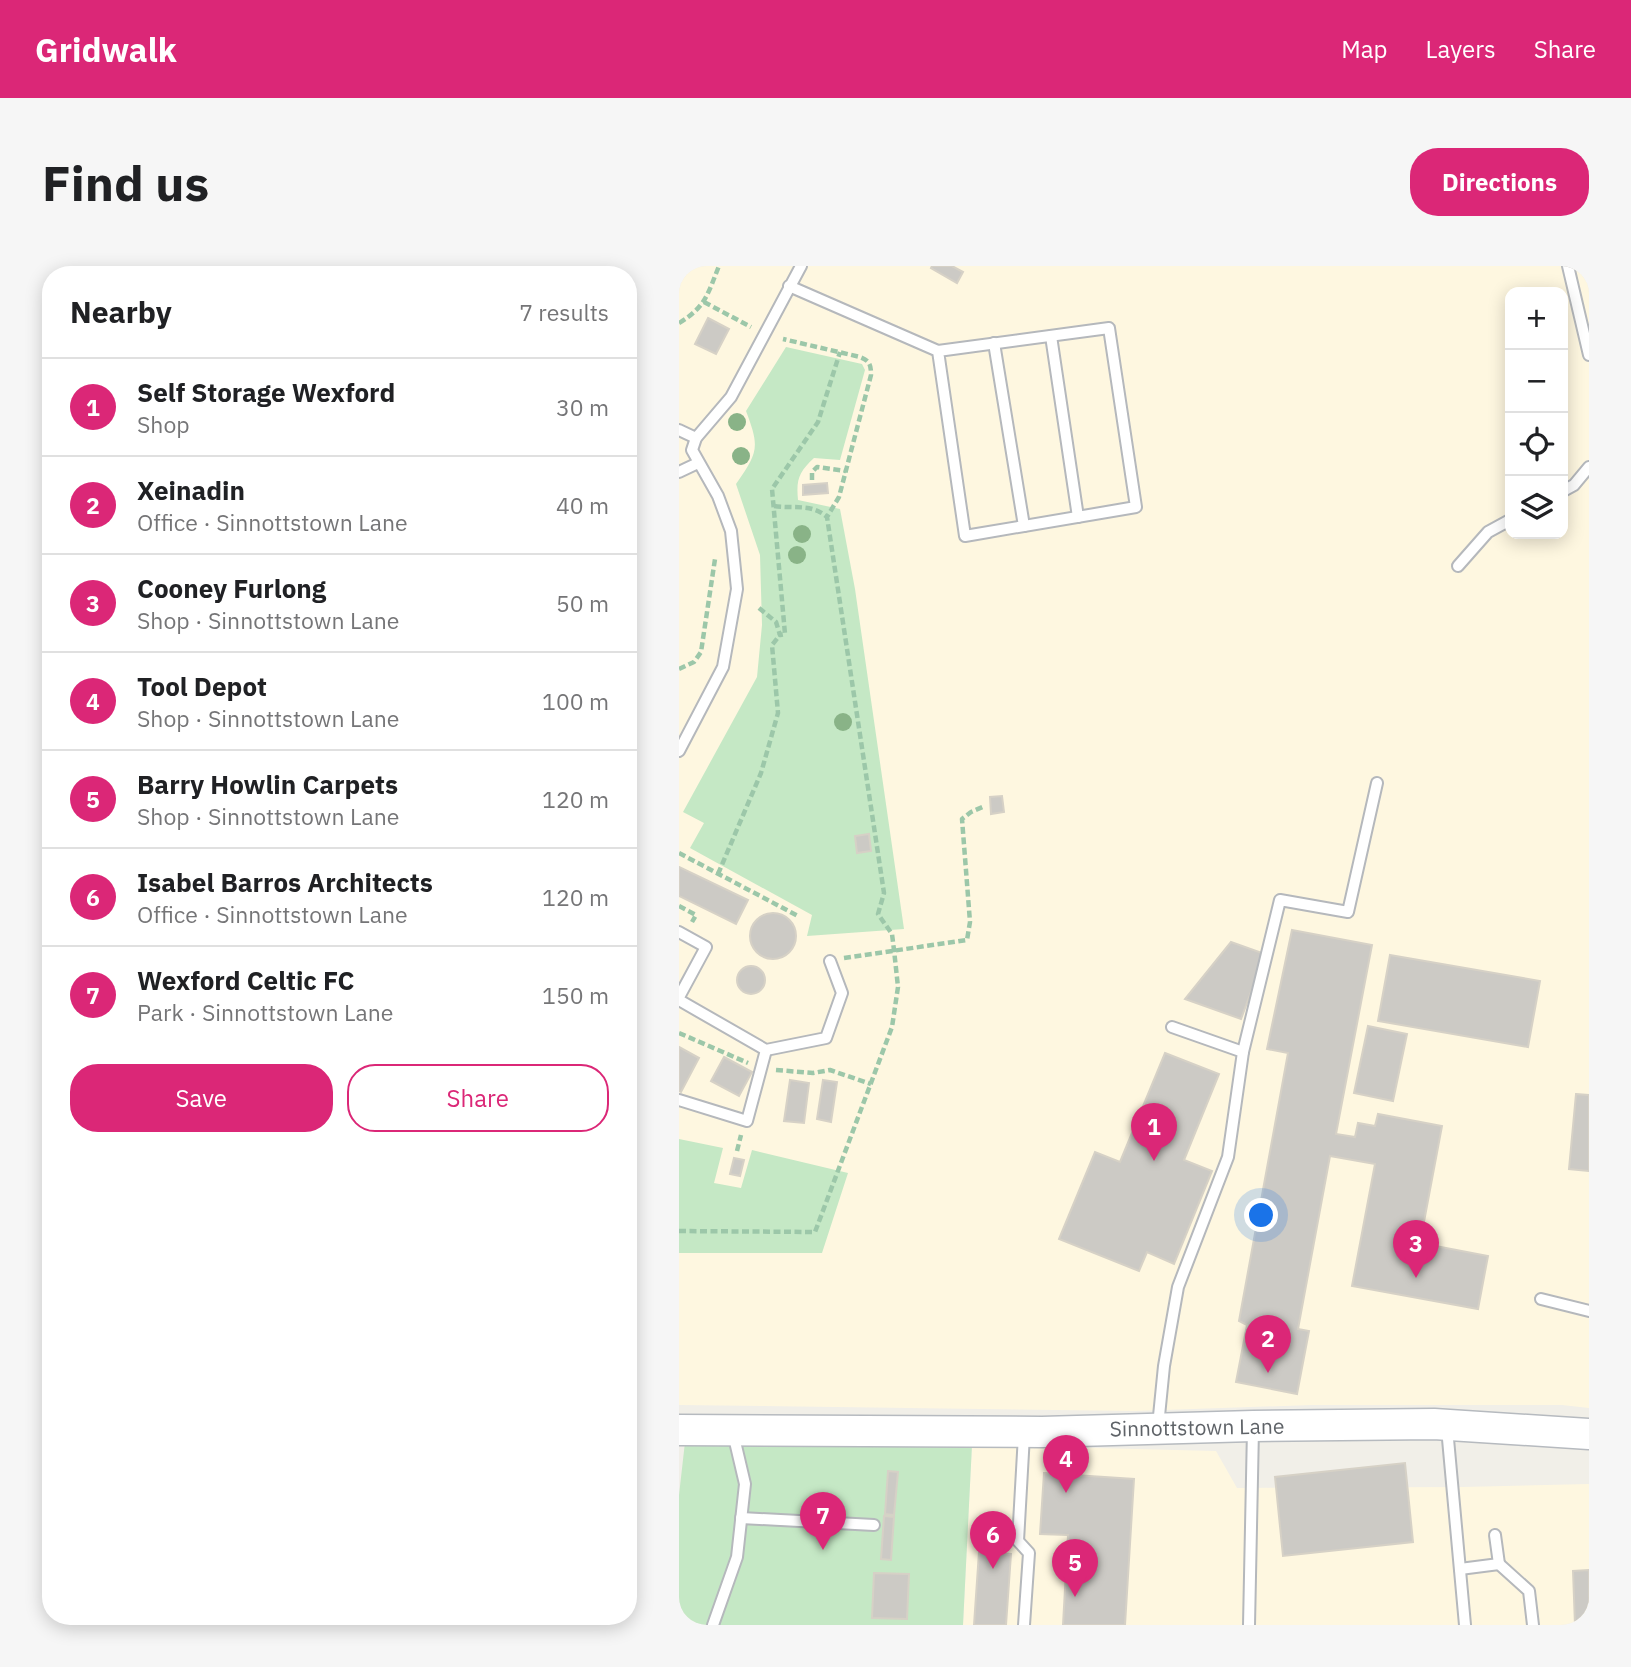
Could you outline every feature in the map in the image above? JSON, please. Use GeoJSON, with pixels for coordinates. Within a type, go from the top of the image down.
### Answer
{"type":"FeatureCollection","features":[{"type":"Feature","properties":{"kind":"street","name":"Sinnottstown Lane"},"geometry":{"type":"LineString","coordinates":[[679,1430],[1024,1432],[1253,1426],[1446,1425],[1589,1434]]}},
{"type":"Feature","properties":{"kind":"lane"},"geometry":{"type":"LineString","coordinates":[[679,751],[723,667],[737,589],[731,531],[718,496],[692,450],[696,438],[731,397],[801,266]]}},
{"type":"Feature","properties":{"kind":"lane"},"geometry":{"type":"LineString","coordinates":[[1568,266],[1589,355]]}},
{"type":"Feature","properties":{"kind":"lane"},"geometry":{"type":"LineString","coordinates":[[789,286],[938,351],[1108,328],[1136,508],[965,536],[938,351]]}},
{"type":"Feature","properties":{"kind":"lane"},"geometry":{"type":"LineString","coordinates":[[1051,336],[1078,517]]}},
{"type":"Feature","properties":{"kind":"lane"},"geometry":{"type":"LineString","coordinates":[[994,343],[1024,526]]}},
{"type":"Feature","properties":{"kind":"lane"},"geometry":{"type":"LineString","coordinates":[[679,430],[696,438]]}},
{"type":"Feature","properties":{"kind":"lane"},"geometry":{"type":"LineString","coordinates":[[679,472],[698,463]]}},
{"type":"Feature","properties":{"kind":"lane"},"geometry":{"type":"LineString","coordinates":[[1568,488],[1589,467]]}},
{"type":"Feature","properties":{"kind":"lane"},"geometry":{"type":"LineString","coordinates":[[1458,566],[1488,532],[1505,523]]}},
{"type":"Feature","properties":{"kind":"lane"},"geometry":{"type":"LineString","coordinates":[[1157,1429],[1164,1366],[1178,1287],[1228,1157],[1243,1052],[1280,900],[1348,912],[1377,783]]}},
{"type":"Feature","properties":{"kind":"lane"},"geometry":{"type":"LineString","coordinates":[[679,932],[706,947],[679,998],[766,1050],[826,1038],[842,993],[830,961]]}},
{"type":"Feature","properties":{"kind":"lane"},"geometry":{"type":"LineString","coordinates":[[1173,1027],[1243,1052]]}},
{"type":"Feature","properties":{"kind":"lane"},"geometry":{"type":"LineString","coordinates":[[679,1100],[747,1121],[766,1050]]}},
{"type":"Feature","properties":{"kind":"lane"},"geometry":{"type":"LineString","coordinates":[[1541,1299],[1589,1311]]}},
{"type":"Feature","properties":{"kind":"lane"},"geometry":{"type":"LineString","coordinates":[[1446,1425],[1465,1625]]}},
{"type":"Feature","properties":{"kind":"lane"},"geometry":{"type":"LineString","coordinates":[[1249,1625],[1253,1426]]}},
{"type":"Feature","properties":{"kind":"lane"},"geometry":{"type":"LineString","coordinates":[[713,1625],[737,1556],[741,1518],[744,1484],[733,1430]]}},
{"type":"Feature","properties":{"kind":"lane"},"geometry":{"type":"LineString","coordinates":[[1024,1432],[1019,1541],[1029,1553],[1024,1625]]}},
{"type":"Feature","properties":{"kind":"lane"},"geometry":{"type":"LineString","coordinates":[[741,1518],[874,1525]]}},
{"type":"Feature","properties":{"kind":"lane"},"geometry":{"type":"LineString","coordinates":[[1495,1535],[1499,1564],[1529,1591],[1533,1625]]}},
{"type":"Feature","properties":{"kind":"lane"},"geometry":{"type":"LineString","coordinates":[[1460,1569],[1499,1564]]}},
{"type":"Feature","properties":{"kind":"path"},"geometry":{"type":"LineString","coordinates":[[679,323],[694,314],[704,302],[719,266]]}},
{"type":"Feature","properties":{"kind":"path"},"geometry":{"type":"LineString","coordinates":[[704,302],[758,330]]}},
{"type":"Feature","properties":{"kind":"path"},"geometry":{"type":"LineString","coordinates":[[679,1231],[815,1232],[892,1027],[898,987],[892,934],[877,914],[884,893],[827,517],[839,497],[871,375],[871,365],[867,359],[783,339]]}},
{"type":"Feature","properties":{"kind":"path"},"geometry":{"type":"LineString","coordinates":[[718,874],[761,773],[778,713],[772,645],[780,635],[785,634],[772,489],[818,422],[840,352]]}},
{"type":"Feature","properties":{"kind":"path"},"geometry":{"type":"LineString","coordinates":[[812,480],[812,472],[817,467],[846,471]]}},
{"type":"Feature","properties":{"kind":"path"},"geometry":{"type":"LineString","coordinates":[[774,506],[810,506],[827,517]]}},
{"type":"Feature","properties":{"kind":"path"},"geometry":{"type":"LineString","coordinates":[[679,669],[694,662],[701,652],[716,552]]}},
{"type":"Feature","properties":{"kind":"path"},"geometry":{"type":"LineString","coordinates":[[759,608],[776,622],[780,635]]}},
{"type":"Feature","properties":{"kind":"path"},"geometry":{"type":"LineString","coordinates":[[830,961],[967,940],[971,922],[962,819],[985,806]]}},
{"type":"Feature","properties":{"kind":"path"},"geometry":{"type":"LineString","coordinates":[[679,853],[798,916]]}},
{"type":"Feature","properties":{"kind":"path"},"geometry":{"type":"LineString","coordinates":[[679,1033],[761,1069],[813,1073],[830,1070],[871,1084]]}},
{"type":"Feature","properties":{"kind":"shaded area"},"geometry":{"type":"Polygon","coordinates":[[[679,266],[1589,266],[1589,1408],[1562,1405],[1312,1405],[1135,1411],[679,1405],[679,266]]]}},
{"type":"Feature","properties":{"kind":"shaded area"},"geometry":{"type":"Polygon","coordinates":[[[972,1445],[1216,1451],[1237,1488],[1589,1484],[1589,1625],[963,1625],[972,1445]]]}},
{"type":"Feature","properties":{"kind":"green space"},"geometry":{"type":"Polygon","coordinates":[[[786,347],[862,364],[865,370],[840,460],[814,458],[800,476],[798,500],[840,509],[855,589],[904,929],[807,936],[812,915],[690,848],[704,823],[683,812],[757,677],[762,625],[760,555],[736,484],[755,449],[746,411],[786,347]]]}},
{"type":"Feature","properties":{"kind":"green space"},"geometry":{"type":"Polygon","coordinates":[[[679,1139],[723,1148],[714,1183],[741,1188],[752,1150],[848,1173],[822,1253],[679,1253],[679,1139]]]}},
{"type":"Feature","properties":{"kind":"green space"},"geometry":{"type":"Polygon","coordinates":[[[685,1442],[972,1445],[963,1625],[679,1625],[682,1622],[679,1606],[679,1495],[685,1442]]]}},
{"type":"Feature","properties":{"kind":"building"},"geometry":{"type":"Polygon","coordinates":[[[952,266],[963,272],[957,283],[931,268],[952,266]]]}},
{"type":"Feature","properties":{"kind":"building"},"geometry":{"type":"Polygon","coordinates":[[[708,318],[729,329],[716,354],[695,344],[708,318]]]}},
{"type":"Feature","properties":{"kind":"building"},"geometry":{"type":"Polygon","coordinates":[[[827,483],[828,493],[803,495],[803,485],[827,483]]]}},
{"type":"Feature","properties":{"kind":"building"},"geometry":{"type":"Polygon","coordinates":[[[1002,796],[1004,812],[991,814],[990,797],[1002,796]]]}},
{"type":"Feature","properties":{"kind":"building"},"geometry":{"type":"Polygon","coordinates":[[[869,834],[871,851],[857,853],[855,836],[869,834]]]}},
{"type":"Feature","properties":{"kind":"building"},"geometry":{"type":"Polygon","coordinates":[[[679,867],[748,900],[736,924],[679,896],[679,867]]]}},
{"type":"Feature","properties":{"kind":"building"},"geometry":{"type":"Polygon","coordinates":[[[773,913],[789,920],[796,936],[789,952],[773,959],[757,952],[750,936],[757,920],[773,913]]]}},
{"type":"Feature","properties":{"kind":"building"},"geometry":{"type":"Polygon","coordinates":[[[1292,930],[1372,945],[1336,1134],[1355,1137],[1358,1123],[1375,1126],[1378,1114],[1442,1126],[1420,1243],[1488,1256],[1478,1309],[1352,1286],[1375,1164],[1330,1156],[1298,1329],[1309,1331],[1297,1394],[1236,1382],[1247,1325],[1239,1321],[1288,1053],[1267,1049],[1292,930]]]}},
{"type":"Feature","properties":{"kind":"building"},"geometry":{"type":"Polygon","coordinates":[[[1231,942],[1265,954],[1241,1019],[1185,999],[1231,942]]]}},
{"type":"Feature","properties":{"kind":"building"},"geometry":{"type":"Polygon","coordinates":[[[1390,955],[1540,981],[1528,1047],[1378,1021],[1390,955]]]}},
{"type":"Feature","properties":{"kind":"building"},"geometry":{"type":"Polygon","coordinates":[[[751,966],[761,970],[765,980],[761,990],[751,994],[741,990],[737,980],[741,970],[751,966]]]}},
{"type":"Feature","properties":{"kind":"building"},"geometry":{"type":"Polygon","coordinates":[[[1368,1026],[1407,1034],[1393,1101],[1354,1093],[1368,1026]]]}},
{"type":"Feature","properties":{"kind":"building"},"geometry":{"type":"Polygon","coordinates":[[[679,1047],[699,1058],[681,1092],[679,1091],[679,1047]]]}},
{"type":"Feature","properties":{"kind":"building"},"geometry":{"type":"Polygon","coordinates":[[[1165,1053],[1219,1074],[1184,1160],[1212,1171],[1174,1264],[1147,1252],[1139,1271],[1059,1239],[1095,1152],[1120,1162],[1165,1053]]]}},
{"type":"Feature","properties":{"kind":"building"},"geometry":{"type":"Polygon","coordinates":[[[724,1057],[752,1072],[739,1096],[711,1081],[724,1057]]]}},
{"type":"Feature","properties":{"kind":"building"},"geometry":{"type":"Polygon","coordinates":[[[790,1080],[809,1083],[804,1123],[784,1121],[790,1080]]]}},
{"type":"Feature","properties":{"kind":"building"},"geometry":{"type":"Polygon","coordinates":[[[823,1080],[837,1082],[831,1122],[817,1119],[823,1080]]]}},
{"type":"Feature","properties":{"kind":"building"},"geometry":{"type":"Polygon","coordinates":[[[1576,1094],[1589,1095],[1589,1171],[1569,1169],[1576,1094]]]}},
{"type":"Feature","properties":{"kind":"building"},"geometry":{"type":"Polygon","coordinates":[[[734,1158],[744,1160],[740,1176],[730,1174],[734,1158]]]}},
{"type":"Feature","properties":{"kind":"building"},"geometry":{"type":"Polygon","coordinates":[[[1405,1463],[1413,1542],[1283,1556],[1275,1477],[1405,1463]]]}},
{"type":"Feature","properties":{"kind":"building"},"geometry":{"type":"Polygon","coordinates":[[[888,1471],[898,1472],[894,1515],[885,1514],[888,1471]]]}},
{"type":"Feature","properties":{"kind":"building"},"geometry":{"type":"Polygon","coordinates":[[[1044,1473],[1134,1479],[1125,1625],[1063,1625],[1068,1535],[1040,1534],[1044,1473]]]}},
{"type":"Feature","properties":{"kind":"building"},"geometry":{"type":"Polygon","coordinates":[[[884,1516],[894,1517],[891,1560],[881,1559],[884,1516]]]}},
{"type":"Feature","properties":{"kind":"building"},"geometry":{"type":"Polygon","coordinates":[[[979,1552],[1011,1554],[1006,1625],[974,1625],[979,1552]]]}},
{"type":"Feature","properties":{"kind":"building"},"geometry":{"type":"Polygon","coordinates":[[[1589,1570],[1589,1625],[1575,1625],[1573,1571],[1589,1570]]]}},
{"type":"Feature","properties":{"kind":"building"},"geometry":{"type":"Polygon","coordinates":[[[874,1573],[909,1574],[907,1619],[872,1618],[874,1573]]]}},
{"type":"Feature","properties":{"kind":"place","name":"Self Storage Wexford"},"geometry":{"type":"Point","coordinates":[1154,1161]}},
{"type":"Feature","properties":{"kind":"place","name":"Cooney Furlong"},"geometry":{"type":"Point","coordinates":[1416,1278]}},
{"type":"Feature","properties":{"kind":"place","name":"Xeinadin"},"geometry":{"type":"Point","coordinates":[1268,1373]}},
{"type":"Feature","properties":{"kind":"place","name":"Tool Depot"},"geometry":{"type":"Point","coordinates":[1066,1493]}},
{"type":"Feature","properties":{"kind":"place","name":"Wexford Celtic FC"},"geometry":{"type":"Point","coordinates":[823,1550]}},
{"type":"Feature","properties":{"kind":"place","name":"Isabel Barros Architects"},"geometry":{"type":"Point","coordinates":[993,1569]}},
{"type":"Feature","properties":{"kind":"place","name":"Barry Howlin Carpets"},"geometry":{"type":"Point","coordinates":[1075,1597]}}]}
